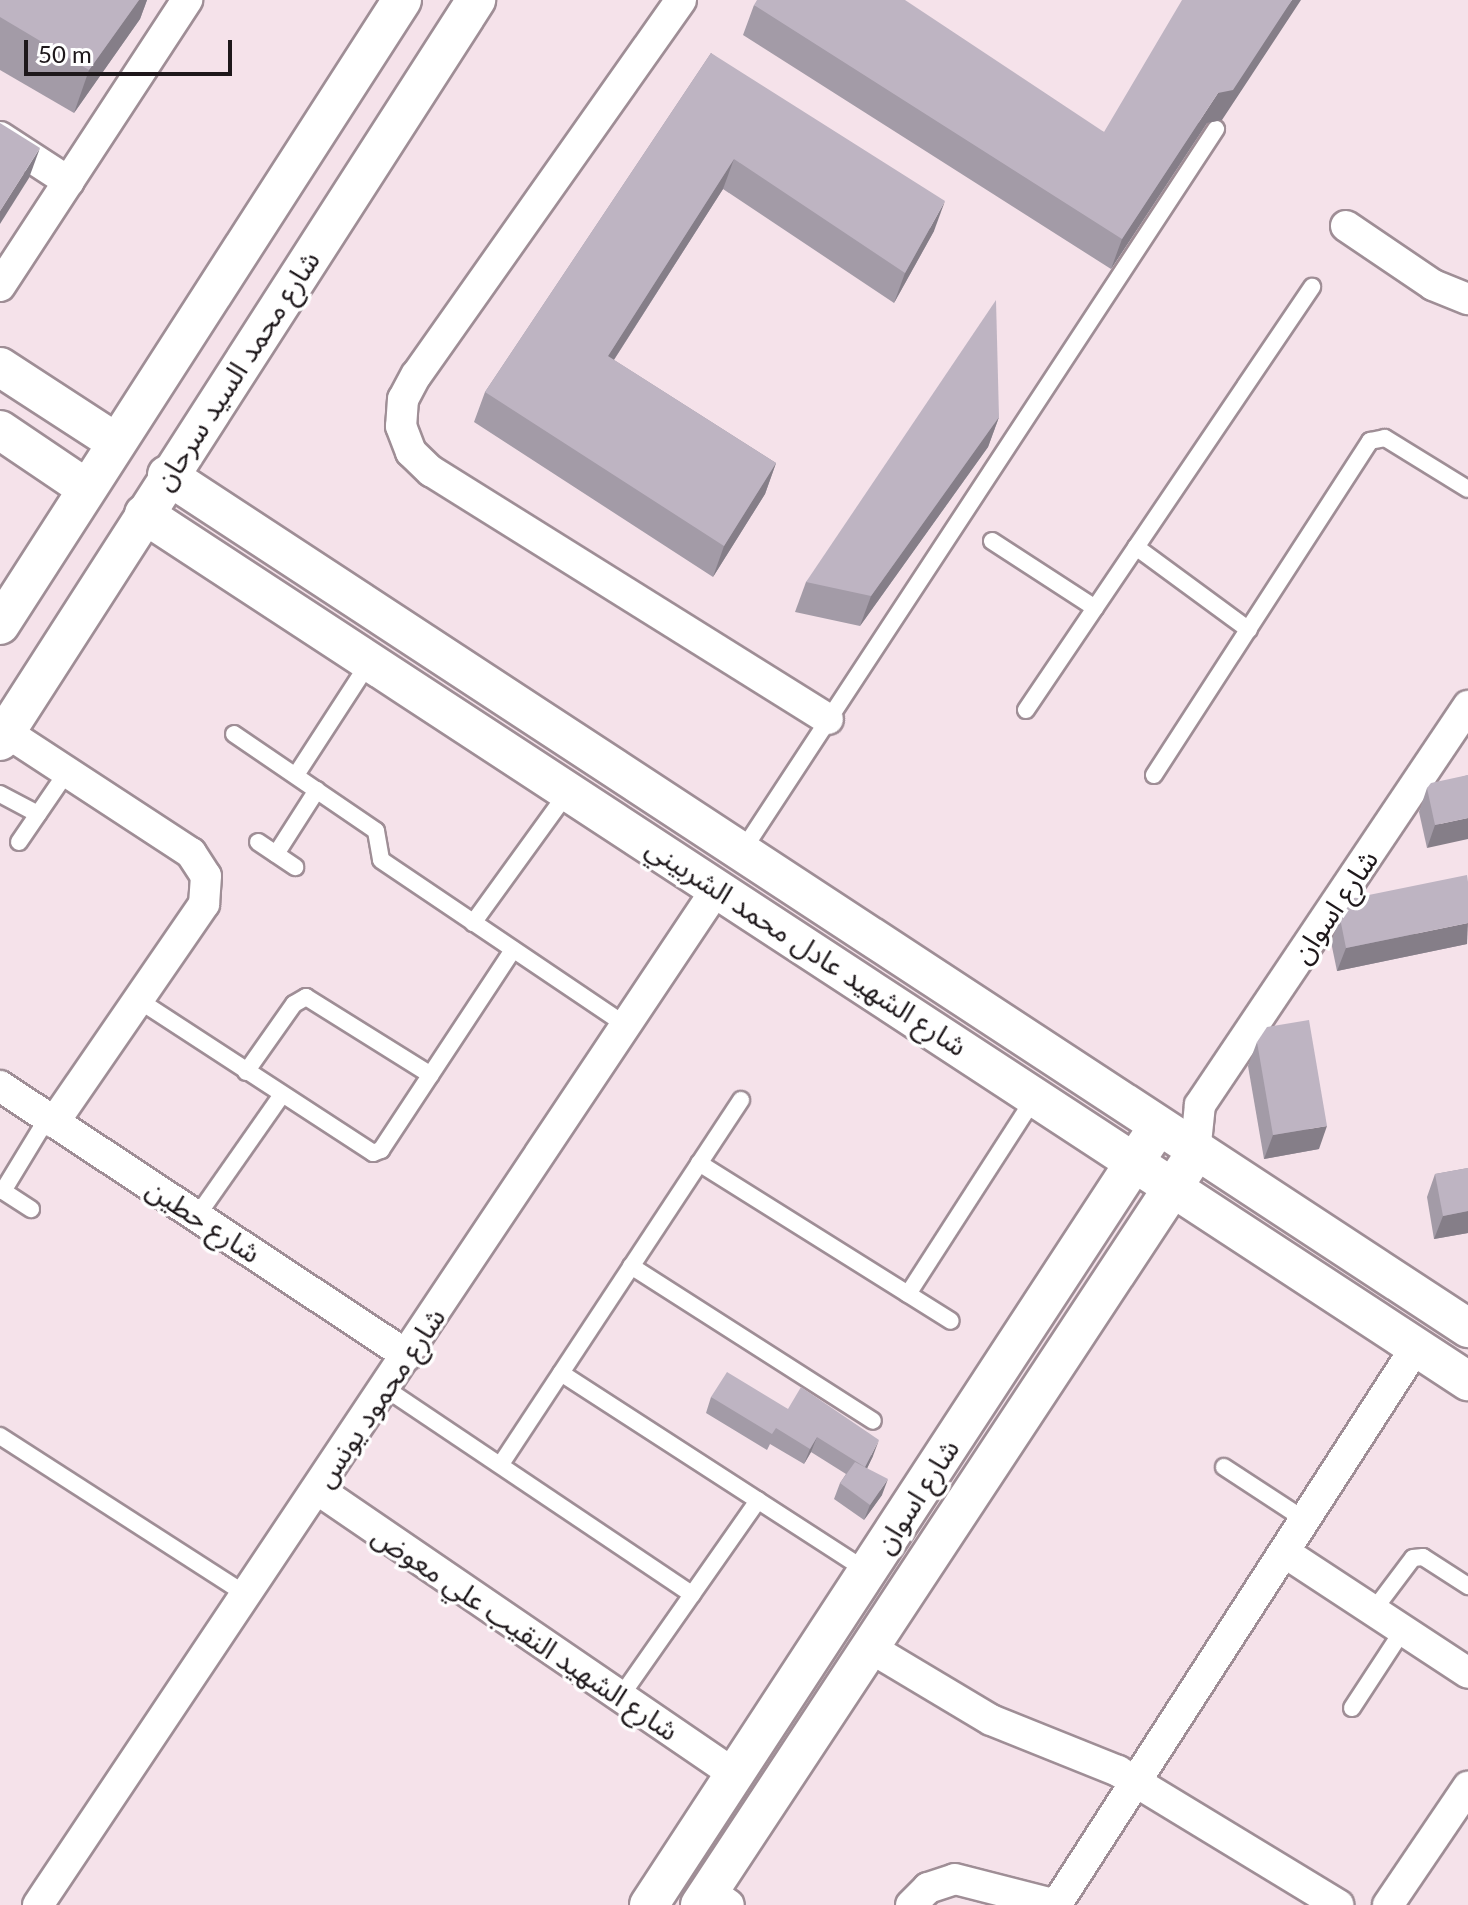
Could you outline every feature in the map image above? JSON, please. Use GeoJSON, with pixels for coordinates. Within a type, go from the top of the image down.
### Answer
{"type":"FeatureCollection","features":[{"type":"Feature","properties":{"kind":"street"},"geometry":{"type":"LineString","coordinates":[[0,286],[187,0]]}},
{"type":"Feature","properties":{"kind":"street","name":"شارع محمد السيد سرحان"},"geometry":{"type":"LineString","coordinates":[[6,724],[476,0]]}},
{"type":"Feature","properties":{"kind":"street"},"geometry":{"type":"LineString","coordinates":[[681,0],[416,375],[403,399],[401,426],[411,452],[431,471],[828,719]]}},
{"type":"Feature","properties":{"kind":"street"},"geometry":{"type":"LineString","coordinates":[[0,625],[114,441],[396,10],[440,56]]}},
{"type":"Feature","properties":{"kind":"street"},"geometry":{"type":"LineString","coordinates":[[0,137],[69,182]]}},
{"type":"Feature","properties":{"kind":"street"},"geometry":{"type":"LineString","coordinates":[[1346,226],[1433,285],[1468,299]]}},
{"type":"Feature","properties":{"kind":"street"},"geometry":{"type":"LineString","coordinates":[[0,367],[114,441]]}},
{"type":"Feature","properties":{"kind":"street"},"geometry":{"type":"LineString","coordinates":[[0,430],[86,488]]}},
{"type":"Feature","properties":{"kind":"street","name":"شارع الشهيد عادل محمد الشربيني"},"geometry":{"type":"LineString","coordinates":[[167,475],[1195,1153],[1468,1328]]}},
{"type":"Feature","properties":{"kind":"street","name":"شارع الشهيد عادل محمد الشربيني"},"geometry":{"type":"LineString","coordinates":[[144,514],[718,887],[1468,1381]]}},
{"type":"Feature","properties":{"kind":"street","name":"شارع اسوان"},"geometry":{"type":"LineString","coordinates":[[712,1900],[869,1647],[1195,1153],[1200,1105],[1468,706]]}},
{"type":"Feature","properties":{"kind":"street"},"geometry":{"type":"LineString","coordinates":[[6,724],[201,863],[208,890],[204,904],[51,1120]]}},
{"type":"Feature","properties":{"kind":"street","name":"شارع محمود يونس"},"geometry":{"type":"LineString","coordinates":[[38,1905],[718,887]]}},
{"type":"Feature","properties":{"kind":"street","name":"شارع حطين"},"geometry":{"type":"LineString","coordinates":[[0,1086],[407,1355]]}},
{"type":"Feature","properties":{"kind":"street","name":"شارع اسوان"},"geometry":{"type":"LineString","coordinates":[[649,1905],[1157,1128],[1200,1105]]}},
{"type":"Feature","properties":{"kind":"street"},"geometry":{"type":"LineString","coordinates":[[911,1905],[928,1888],[955,1879],[1056,1905],[1416,1347]]}},
{"type":"Feature","properties":{"kind":"street","name":"شارع الشهيد النقيب علي معوض"},"geometry":{"type":"LineString","coordinates":[[317,1489],[734,1774]]}},
{"type":"Feature","properties":{"kind":"street"},"geometry":{"type":"LineString","coordinates":[[1284,1552],[1468,1673]]}},
{"type":"Feature","properties":{"kind":"street"},"geometry":{"type":"LineString","coordinates":[[869,1647],[991,1720],[1080,1752],[1136,1781],[1338,1905]]}},
{"type":"Feature","properties":{"kind":"street"},"geometry":{"type":"LineString","coordinates":[[1388,1905],[1468,1787]]}},
{"type":"Feature","properties":{"kind":"lane"},"geometry":{"type":"LineString","coordinates":[[741,853],[1216,129]]}},
{"type":"Feature","properties":{"kind":"lane"},"geometry":{"type":"LineString","coordinates":[[1026,710],[1312,287]]}},
{"type":"Feature","properties":{"kind":"lane"},"geometry":{"type":"LineString","coordinates":[[1154,775],[1370,441],[1385,438],[1468,489]]}},
{"type":"Feature","properties":{"kind":"lane"},"geometry":{"type":"LineString","coordinates":[[992,541],[1095,608]]}},
{"type":"Feature","properties":{"kind":"lane"},"geometry":{"type":"LineString","coordinates":[[1136,547],[1249,630]]}},
{"type":"Feature","properties":{"kind":"lane"},"geometry":{"type":"LineString","coordinates":[[296,775],[370,661]]}},
{"type":"Feature","properties":{"kind":"lane"},"geometry":{"type":"LineString","coordinates":[[234,734],[376,831],[381,860],[627,1026]]}},
{"type":"Feature","properties":{"kind":"lane"},"geometry":{"type":"LineString","coordinates":[[19,842],[58,785]]}},
{"type":"Feature","properties":{"kind":"lane"},"geometry":{"type":"LineString","coordinates":[[276,854],[317,790]]}},
{"type":"Feature","properties":{"kind":"lane"},"geometry":{"type":"LineString","coordinates":[[473,923],[569,791]]}},
{"type":"Feature","properties":{"kind":"lane"},"geometry":{"type":"LineString","coordinates":[[0,794],[38,814]]}},
{"type":"Feature","properties":{"kind":"lane"},"geometry":{"type":"LineString","coordinates":[[258,842],[295,867]]}},
{"type":"Feature","properties":{"kind":"lane"},"geometry":{"type":"LineString","coordinates":[[137,999],[281,1096],[373,1153],[381,1150],[513,950]]}},
{"type":"Feature","properties":{"kind":"lane"},"geometry":{"type":"LineString","coordinates":[[246,1072],[294,1004],[306,997],[431,1075]]}},
{"type":"Feature","properties":{"kind":"lane"},"geometry":{"type":"LineString","coordinates":[[197,1216],[281,1096]]}},
{"type":"Feature","properties":{"kind":"lane"},"geometry":{"type":"LineString","coordinates":[[908,1294],[1035,1097]]}},
{"type":"Feature","properties":{"kind":"lane"},"geometry":{"type":"LineString","coordinates":[[501,1464],[741,1100]]}},
{"type":"Feature","properties":{"kind":"lane"},"geometry":{"type":"LineString","coordinates":[[31,1209],[2,1190],[51,1120]]}},
{"type":"Feature","properties":{"kind":"lane"},"geometry":{"type":"LineString","coordinates":[[699,1163],[951,1321]]}},
{"type":"Feature","properties":{"kind":"lane"},"geometry":{"type":"LineString","coordinates":[[631,1266],[873,1421]]}},
{"type":"Feature","properties":{"kind":"lane"},"geometry":{"type":"LineString","coordinates":[[561,1373],[867,1571]]}},
{"type":"Feature","properties":{"kind":"lane"},"geometry":{"type":"LineString","coordinates":[[385,1388],[692,1594]]}},
{"type":"Feature","properties":{"kind":"lane"},"geometry":{"type":"LineString","coordinates":[[0,1436],[247,1595]]}},
{"type":"Feature","properties":{"kind":"lane"},"geometry":{"type":"LineString","coordinates":[[1224,1467],[1305,1520]]}},
{"type":"Feature","properties":{"kind":"lane"},"geometry":{"type":"LineString","coordinates":[[621,1696],[758,1500]]}},
{"type":"Feature","properties":{"kind":"lane"},"geometry":{"type":"LineString","coordinates":[[1373,1611],[1413,1558],[1423,1557],[1468,1586]]}},
{"type":"Feature","properties":{"kind":"lane"},"geometry":{"type":"LineString","coordinates":[[1352,1708],[1403,1630]]}},
{"type":"Feature","properties":{"kind":"building"},"geometry":{"type":"Polygon","coordinates":[[[0,0],[139,0],[89,70],[0,17],[0,0]]]}},
{"type":"Feature","properties":{"kind":"building"},"geometry":{"type":"Polygon","coordinates":[[[757,0],[905,0],[1104,132],[1182,0],[1292,0],[1233,90],[1218,93],[1122,239],[754,5],[757,0]]]}},
{"type":"Feature","properties":{"kind":"building"},"geometry":{"type":"Polygon","coordinates":[[[711,53],[945,201],[905,273],[734,159],[608,356],[776,463],[724,546],[485,392],[711,53]]]}},
{"type":"Feature","properties":{"kind":"building"},"geometry":{"type":"Polygon","coordinates":[[[0,123],[40,148],[0,211],[0,123]]]}},
{"type":"Feature","properties":{"kind":"building"},"geometry":{"type":"Polygon","coordinates":[[[996,300],[999,417],[871,596],[806,582],[996,300]]]}},
{"type":"Feature","properties":{"kind":"building"},"geometry":{"type":"Polygon","coordinates":[[[1468,775],[1468,818],[1435,825],[1427,788],[1431,783],[1468,775]]]}},
{"type":"Feature","properties":{"kind":"building"},"geometry":{"type":"Polygon","coordinates":[[[1467,875],[1468,923],[1346,948],[1340,918],[1354,898],[1467,875]]]}},
{"type":"Feature","properties":{"kind":"building"},"geometry":{"type":"Polygon","coordinates":[[[1309,1020],[1327,1126],[1273,1135],[1257,1042],[1267,1027],[1309,1020]]]}},
{"type":"Feature","properties":{"kind":"building"},"geometry":{"type":"Polygon","coordinates":[[[1468,1168],[1468,1211],[1443,1216],[1435,1174],[1468,1168]]]}},
{"type":"Feature","properties":{"kind":"building"},"geometry":{"type":"Polygon","coordinates":[[[727,1372],[788,1409],[801,1387],[879,1440],[865,1467],[817,1437],[810,1449],[776,1428],[772,1434],[711,1397],[727,1372]]]}},
{"type":"Feature","properties":{"kind":"building"},"geometry":{"type":"Polygon","coordinates":[[[855,1462],[888,1479],[870,1505],[840,1483],[855,1462]]]}}]}
